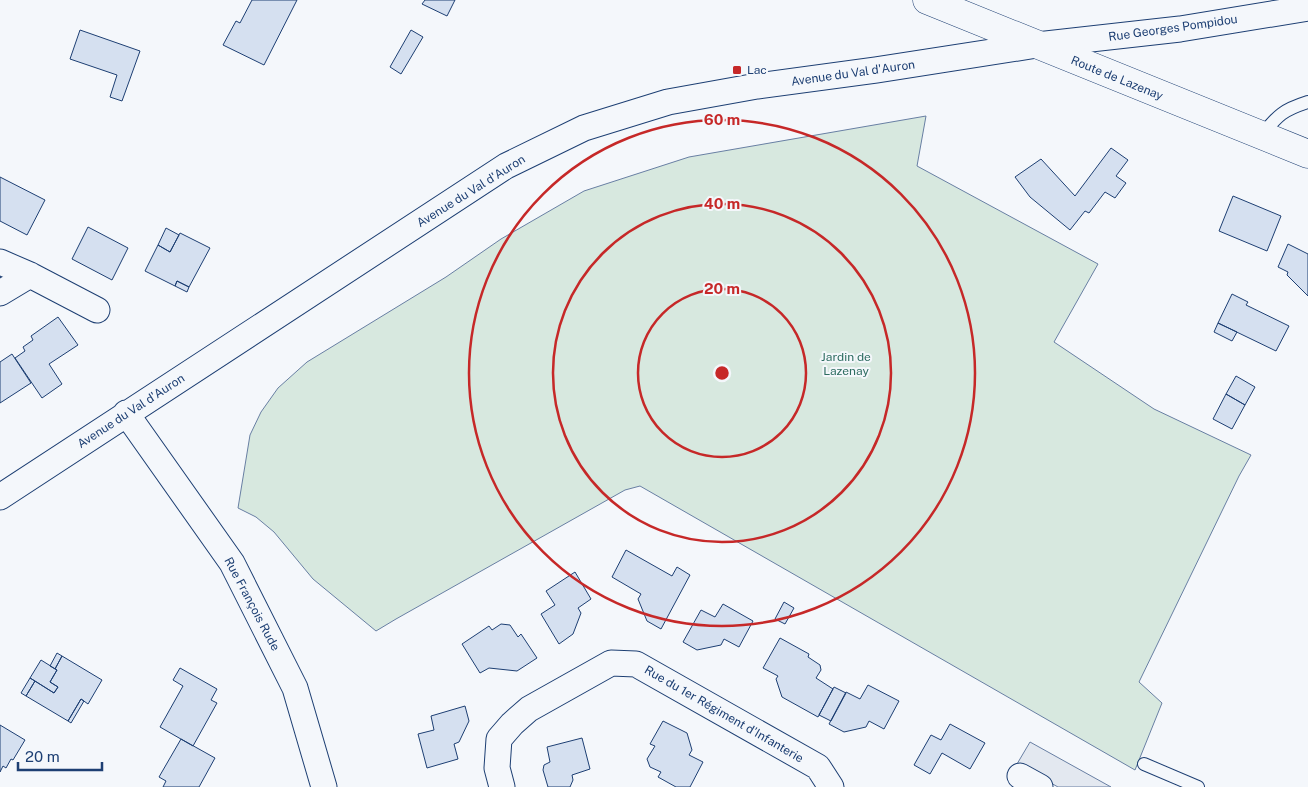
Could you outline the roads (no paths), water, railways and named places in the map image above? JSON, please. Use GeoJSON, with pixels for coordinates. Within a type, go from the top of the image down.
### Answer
{"type":"FeatureCollection","features":[{"type":"Feature","properties":{"kind":"street","name":"Route de Lazenay"},"geometry":{"type":"LineString","coordinates":[[927,0],[1308,154]]}},
{"type":"Feature","properties":{"kind":"street","name":"Rue Georges Pompidou"},"geometry":{"type":"LineString","coordinates":[[1037,46],[1180,29],[1308,8]]}},
{"type":"Feature","properties":{"kind":"street","name":"Avenue du Val d'Auron"},"geometry":{"type":"LineString","coordinates":[[0,497],[506,166],[584,128],[668,102],[743,88],[1037,46]]}},
{"type":"Feature","properties":{"kind":"street"},"geometry":{"type":"LineString","coordinates":[[0,262],[30,275],[97,310]]}},
{"type":"Feature","properties":{"kind":"street"},"geometry":{"type":"LineString","coordinates":[[0,292],[30,275]]}},
{"type":"Feature","properties":{"kind":"street","name":"Rue François Rude"},"geometry":{"type":"LineString","coordinates":[[126,413],[232,563],[295,688],[324,787]]}},
{"type":"Feature","properties":{"kind":"street","name":"Rue du 1er Régiment d'Infanterie"},"geometry":{"type":"LineString","coordinates":[[502,787],[497,768],[499,739],[512,724],[529,709],[611,662],[636,664],[818,767],[831,787]]}},
{"type":"Feature","properties":{"kind":"lane"},"geometry":{"type":"LineString","coordinates":[[1262,135],[1282,112],[1308,102]]}},
{"type":"Feature","properties":{"kind":"lane"},"geometry":{"type":"LineString","coordinates":[[1144,764],[1198,787]]}},
{"type":"Feature","properties":{"kind":"place","name":"Lac"},"geometry":{"type":"Point","coordinates":[737,70]}},
{"type":"Feature","properties":{"kind":"park label","name":"Jardin de Lazenay"},"geometry":{"type":"Point","coordinates":[846,364]}}]}
